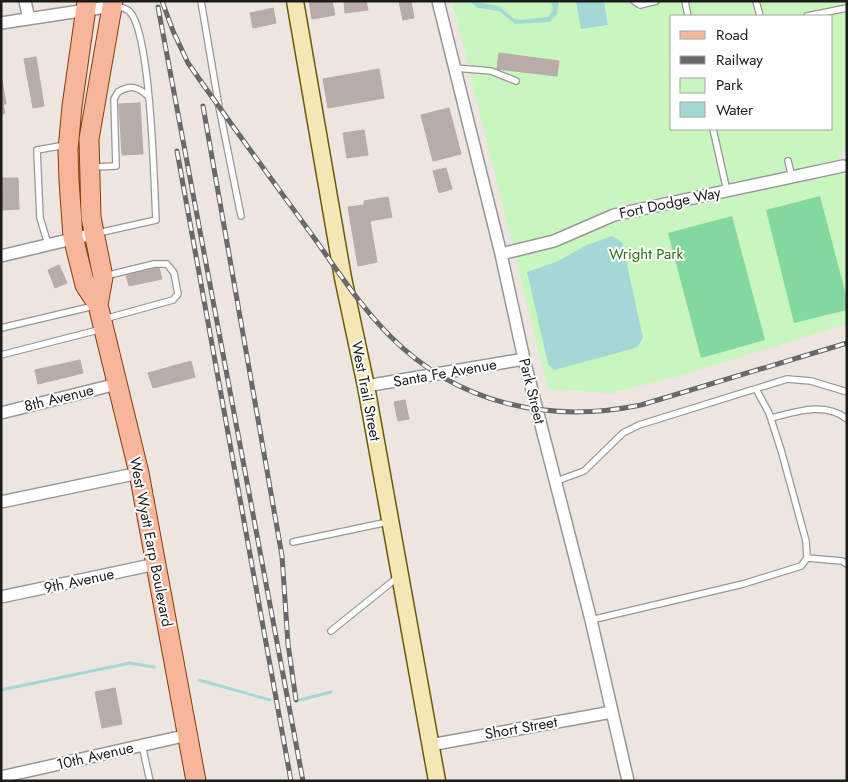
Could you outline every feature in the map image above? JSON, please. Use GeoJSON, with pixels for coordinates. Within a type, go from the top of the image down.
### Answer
{"type":"FeatureCollection","features":[{"type":"Feature","properties":{"kind":"main road","name":"West Trail Street"},"geometry":{"type":"LineString","coordinates":[[295,1],[343,278],[366,386],[437,781]]}},
{"type":"Feature","properties":{"kind":"main road","name":"West Wyatt Earp Boulevard"},"geometry":{"type":"LineString","coordinates":[[101,318],[103,277],[93,234],[89,139],[113,4]]}},
{"type":"Feature","properties":{"kind":"main road","name":"West Wyatt Earp Boulevard"},"geometry":{"type":"LineString","coordinates":[[87,6],[74,90],[68,150],[73,237],[85,285],[101,318],[139,473],[196,781]]}},
{"type":"Feature","properties":{"kind":"street"},"geometry":{"type":"LineString","coordinates":[[26,1],[29,19]]}},
{"type":"Feature","properties":{"kind":"street","name":"Park Street"},"geometry":{"type":"LineString","coordinates":[[438,1],[501,254],[524,360],[554,482],[591,620],[628,781]]}},
{"type":"Feature","properties":{"kind":"street"},"geometry":{"type":"LineString","coordinates":[[1,23],[29,19],[87,6],[113,4]]}},
{"type":"Feature","properties":{"kind":"street","name":"Fort Dodge Way"},"geometry":{"type":"LineString","coordinates":[[501,254],[548,244],[614,215],[845,166]]}},
{"type":"Feature","properties":{"kind":"street"},"geometry":{"type":"LineString","coordinates":[[1,256],[73,237],[93,234]]}},
{"type":"Feature","properties":{"kind":"street","name":"Santa Fe Avenue"},"geometry":{"type":"LineString","coordinates":[[366,386],[524,360]]}},
{"type":"Feature","properties":{"kind":"street","name":"8th Avenue"},"geometry":{"type":"LineString","coordinates":[[2,410],[117,384]]}},
{"type":"Feature","properties":{"kind":"street"},"geometry":{"type":"LineString","coordinates":[[1,502],[139,473]]}},
{"type":"Feature","properties":{"kind":"street","name":"9th Avenue"},"geometry":{"type":"LineString","coordinates":[[1,597],[156,564]]}},
{"type":"Feature","properties":{"kind":"street","name":"Short Street"},"geometry":{"type":"LineString","coordinates":[[430,745],[612,712]]}},
{"type":"Feature","properties":{"kind":"street","name":"10th Avenue"},"geometry":{"type":"LineString","coordinates":[[1,777],[188,735]]}},
{"type":"Feature","properties":{"kind":"lane"},"geometry":{"type":"LineString","coordinates":[[201,1],[219,107],[242,216]]}},
{"type":"Feature","properties":{"kind":"lane"},"geometry":{"type":"LineString","coordinates":[[634,1],[640,5],[656,1]]}},
{"type":"Feature","properties":{"kind":"lane"},"geometry":{"type":"LineString","coordinates":[[685,1],[688,15]]}},
{"type":"Feature","properties":{"kind":"lane"},"geometry":{"type":"LineString","coordinates":[[756,1],[760,15]]}},
{"type":"Feature","properties":{"kind":"lane"},"geometry":{"type":"LineString","coordinates":[[93,234],[156,220],[148,96],[136,25],[130,12],[113,4]]}},
{"type":"Feature","properties":{"kind":"lane"},"geometry":{"type":"LineString","coordinates":[[813,15],[847,8]]}},
{"type":"Feature","properties":{"kind":"lane"},"geometry":{"type":"LineString","coordinates":[[455,68],[491,71],[516,81]]}},
{"type":"Feature","properties":{"kind":"lane"},"geometry":{"type":"LineString","coordinates":[[89,167],[116,166],[114,99],[118,92],[132,87],[140,88],[148,96]]}},
{"type":"Feature","properties":{"kind":"lane"},"geometry":{"type":"LineString","coordinates":[[713,130],[727,191]]}},
{"type":"Feature","properties":{"kind":"lane"},"geometry":{"type":"LineString","coordinates":[[48,244],[40,218],[37,150],[60,146],[68,150]]}},
{"type":"Feature","properties":{"kind":"lane"},"geometry":{"type":"LineString","coordinates":[[788,161],[792,177]]}},
{"type":"Feature","properties":{"kind":"lane"},"geometry":{"type":"LineString","coordinates":[[1,355],[101,318],[173,300],[178,294],[174,274],[167,264],[154,264],[103,277]]}},
{"type":"Feature","properties":{"kind":"lane"},"geometry":{"type":"LineString","coordinates":[[1,328],[101,318]]}},
{"type":"Feature","properties":{"kind":"lane"},"geometry":{"type":"LineString","coordinates":[[554,482],[584,471],[623,433],[639,425],[787,379],[811,380],[847,392]]}},
{"type":"Feature","properties":{"kind":"lane"},"geometry":{"type":"LineString","coordinates":[[591,620],[743,584],[801,566],[807,558],[806,541],[771,418],[756,389]]}},
{"type":"Feature","properties":{"kind":"lane"},"geometry":{"type":"LineString","coordinates":[[771,418],[818,408],[839,413],[847,419]]}},
{"type":"Feature","properties":{"kind":"lane"},"geometry":{"type":"LineString","coordinates":[[293,542],[390,522]]}},
{"type":"Feature","properties":{"kind":"lane"},"geometry":{"type":"LineString","coordinates":[[807,558],[842,561],[847,564]]}},
{"type":"Feature","properties":{"kind":"lane"},"geometry":{"type":"LineString","coordinates":[[332,631],[399,575]]}},
{"type":"Feature","properties":{"kind":"lane"},"geometry":{"type":"LineString","coordinates":[[142,745],[150,781]]}},
{"type":"Feature","properties":{"kind":"green space","name":"Wright Park"},"geometry":{"type":"Polygon","coordinates":[[[452,1],[847,1],[847,151],[839,153],[847,183],[847,324],[682,375],[611,393],[548,389],[452,1]]]}},
{"type":"Feature","properties":{"kind":"green space"},"geometry":{"type":"Polygon","coordinates":[[[820,196],[847,299],[847,310],[794,323],[766,210],[820,196]]]}},
{"type":"Feature","properties":{"kind":"green space"},"geometry":{"type":"Polygon","coordinates":[[[732,216],[765,340],[701,358],[668,233],[732,216]]]}},
{"type":"Feature","properties":{"kind":"water"},"geometry":{"type":"Polygon","coordinates":[[[469,1],[499,6],[514,19],[518,20],[548,17],[553,10],[551,1],[559,1],[557,14],[550,22],[515,24],[499,11],[478,8],[469,1]]]}},
{"type":"Feature","properties":{"kind":"water"},"geometry":{"type":"Polygon","coordinates":[[[576,1],[604,1],[608,25],[581,29],[576,1]]]}},
{"type":"Feature","properties":{"kind":"water"},"geometry":{"type":"Polygon","coordinates":[[[612,236],[622,242],[643,338],[637,347],[632,349],[554,370],[548,364],[527,272],[556,262],[587,245],[612,236]]]}},
{"type":"Feature","properties":{"kind":"building"},"geometry":{"type":"Polygon","coordinates":[[[309,1],[332,1],[335,15],[312,19],[309,1]]]}},
{"type":"Feature","properties":{"kind":"building"},"geometry":{"type":"Polygon","coordinates":[[[344,1],[366,1],[368,10],[345,13],[344,1]]]}},
{"type":"Feature","properties":{"kind":"building"},"geometry":{"type":"Polygon","coordinates":[[[399,1],[411,1],[414,18],[403,20],[399,1]]]}},
{"type":"Feature","properties":{"kind":"building"},"geometry":{"type":"Polygon","coordinates":[[[273,8],[276,23],[253,28],[250,13],[273,8]]]}},
{"type":"Feature","properties":{"kind":"building"},"geometry":{"type":"Polygon","coordinates":[[[499,53],[559,61],[557,76],[497,69],[499,53]]]}},
{"type":"Feature","properties":{"kind":"building"},"geometry":{"type":"Polygon","coordinates":[[[36,57],[44,106],[33,108],[24,59],[36,57]]]}},
{"type":"Feature","properties":{"kind":"building"},"geometry":{"type":"Polygon","coordinates":[[[379,69],[384,98],[328,108],[323,79],[379,69]]]}},
{"type":"Feature","properties":{"kind":"building"},"geometry":{"type":"Polygon","coordinates":[[[2,80],[6,104],[3,104],[5,113],[1,114],[2,80]]]}},
{"type":"Feature","properties":{"kind":"building"},"geometry":{"type":"Polygon","coordinates":[[[140,103],[143,154],[122,155],[119,104],[140,103]]]}},
{"type":"Feature","properties":{"kind":"building"},"geometry":{"type":"Polygon","coordinates":[[[449,108],[461,154],[433,161],[421,115],[449,108]]]}},
{"type":"Feature","properties":{"kind":"building"},"geometry":{"type":"Polygon","coordinates":[[[364,130],[368,155],[347,158],[343,133],[364,130]]]}},
{"type":"Feature","properties":{"kind":"building"},"geometry":{"type":"Polygon","coordinates":[[[446,168],[452,189],[439,193],[433,171],[446,168]]]}},
{"type":"Feature","properties":{"kind":"building"},"geometry":{"type":"Polygon","coordinates":[[[1,178],[18,178],[19,209],[2,210],[1,178]]]}},
{"type":"Feature","properties":{"kind":"building"},"geometry":{"type":"Polygon","coordinates":[[[388,197],[392,217],[370,221],[377,262],[358,266],[348,207],[364,205],[364,201],[388,197]]]}},
{"type":"Feature","properties":{"kind":"building"},"geometry":{"type":"Polygon","coordinates":[[[59,265],[67,283],[55,288],[48,270],[59,265]]]}},
{"type":"Feature","properties":{"kind":"building"},"geometry":{"type":"Polygon","coordinates":[[[159,267],[162,279],[129,286],[126,275],[159,267]]]}},
{"type":"Feature","properties":{"kind":"building"},"geometry":{"type":"Polygon","coordinates":[[[80,360],[83,373],[38,384],[35,370],[80,360]]]}},
{"type":"Feature","properties":{"kind":"building"},"geometry":{"type":"Polygon","coordinates":[[[191,361],[195,377],[153,388],[148,373],[191,361]]]}},
{"type":"Feature","properties":{"kind":"building"},"geometry":{"type":"Polygon","coordinates":[[[405,400],[409,419],[398,421],[394,402],[405,400]]]}},
{"type":"Feature","properties":{"kind":"building"},"geometry":{"type":"Polygon","coordinates":[[[115,688],[122,724],[102,728],[95,692],[115,688]]]}},
{"type":"Feature","properties":{"kind":"waterway"},"geometry":{"type":"LineString","coordinates":[[1,690],[130,663],[154,667]]}},
{"type":"Feature","properties":{"kind":"waterway"},"geometry":{"type":"LineString","coordinates":[[199,680],[270,700]]}},
{"type":"Feature","properties":{"kind":"waterway"},"geometry":{"type":"LineString","coordinates":[[300,700],[331,692]]}},
{"type":"Feature","properties":{"kind":"railway"},"geometry":{"type":"LineString","coordinates":[[162,1],[188,63],[357,298],[378,324],[416,359],[445,378],[475,393],[506,403],[539,409],[572,412],[607,410],[641,405],[847,343]]}},
{"type":"Feature","properties":{"kind":"railway"},"geometry":{"type":"LineString","coordinates":[[158,7],[303,781]]}},
{"type":"Feature","properties":{"kind":"railway"},"geometry":{"type":"LineString","coordinates":[[203,106],[282,556],[288,644],[296,700]]}},
{"type":"Feature","properties":{"kind":"railway"},"geometry":{"type":"LineString","coordinates":[[177,151],[291,781]]}}]}
